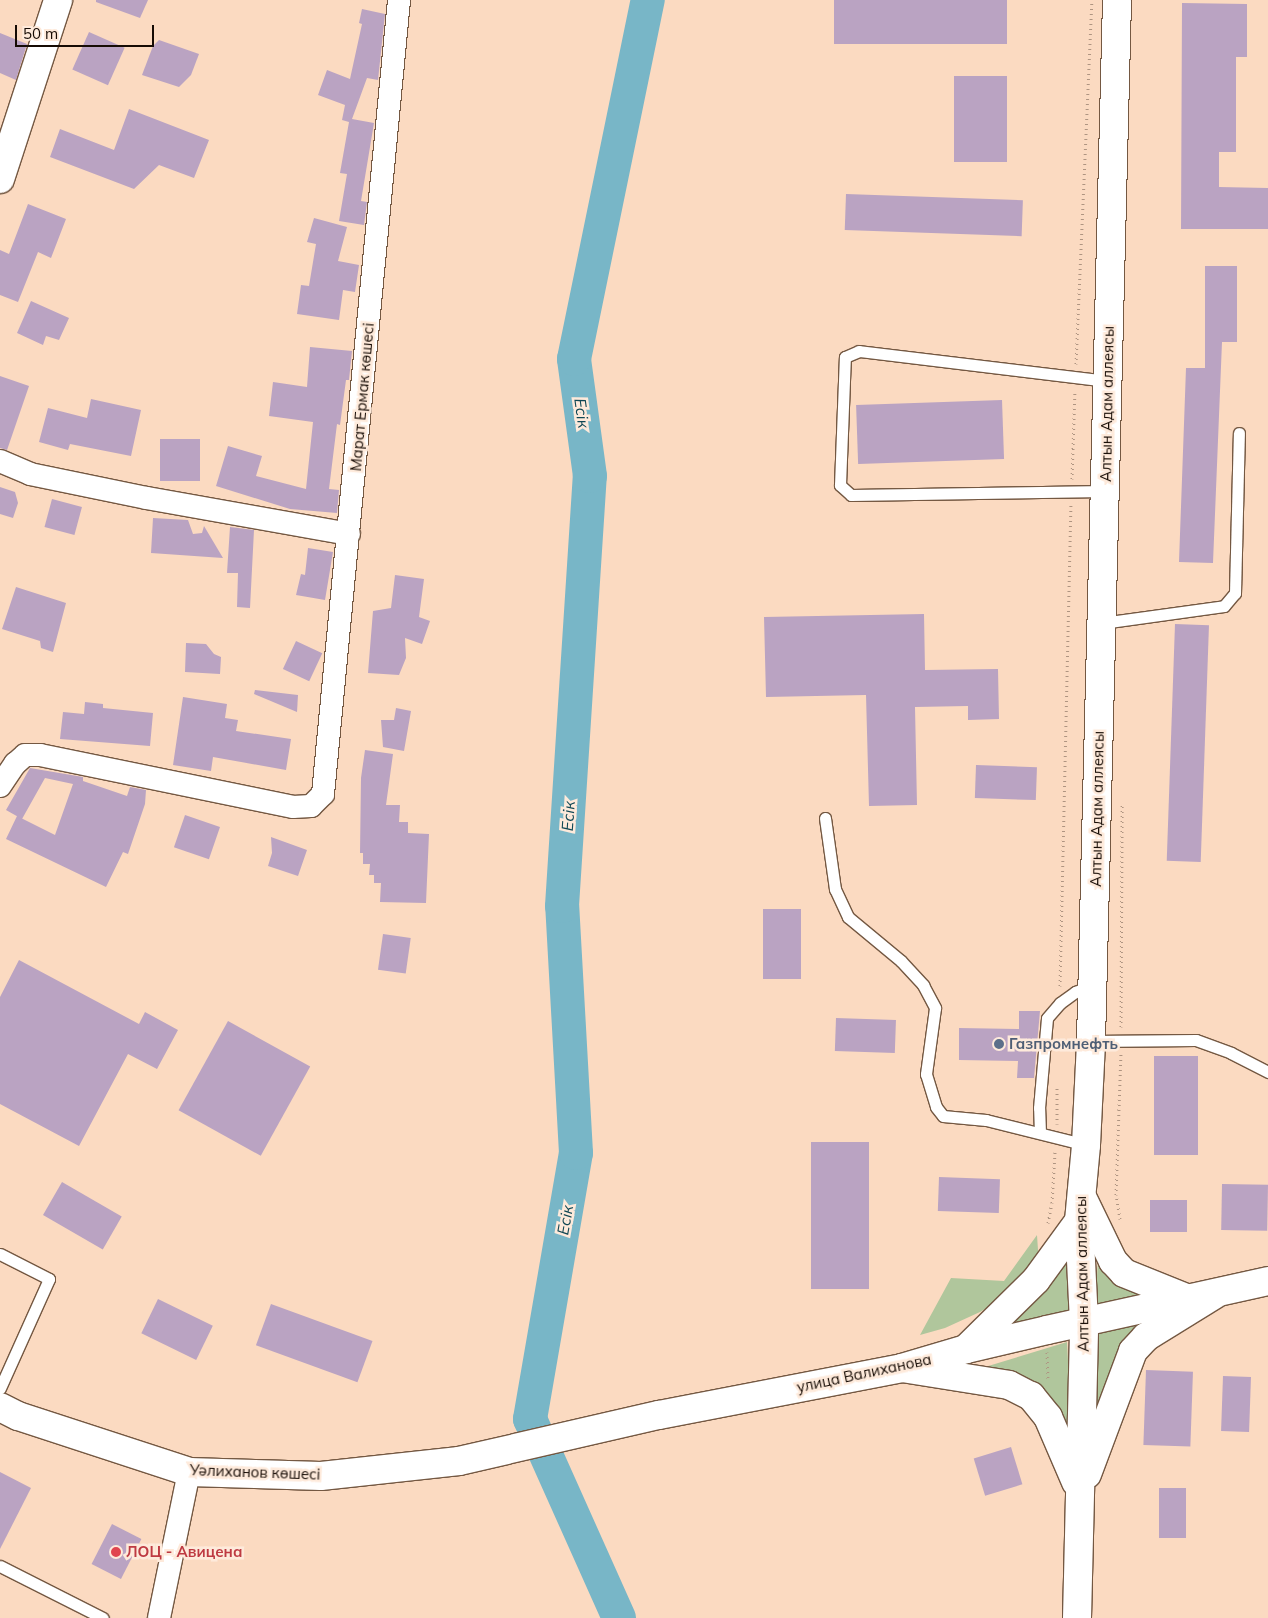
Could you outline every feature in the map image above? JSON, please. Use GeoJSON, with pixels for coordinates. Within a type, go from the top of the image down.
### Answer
{"type":"FeatureCollection","features":[{"type":"Feature","properties":{"kind":"main road"},"geometry":{"type":"LineString","coordinates":[[0,179],[58,0]]}},
{"type":"Feature","properties":{"kind":"main road","name":"Алтын Адам аллеясы"},"geometry":{"type":"LineString","coordinates":[[1077,1618],[1084,1322],[1079,1221],[1080,1193],[1086,1145],[1091,1041],[1117,0]]}},
{"type":"Feature","properties":{"kind":"main road"},"geometry":{"type":"LineString","coordinates":[[1080,1193],[1113,1261],[1124,1273],[1186,1298]]}},
{"type":"Feature","properties":{"kind":"main road"},"geometry":{"type":"LineString","coordinates":[[966,1349],[1036,1280],[1079,1221]]}},
{"type":"Feature","properties":{"kind":"main road","name":"улица Валиханова"},"geometry":{"type":"LineString","coordinates":[[459,1461],[659,1415],[902,1368],[966,1349],[1186,1298],[1214,1295],[1268,1281]]}},
{"type":"Feature","properties":{"kind":"main road"},"geometry":{"type":"LineString","coordinates":[[1080,1491],[1133,1351],[1146,1337],[1214,1295]]}},
{"type":"Feature","properties":{"kind":"main road"},"geometry":{"type":"LineString","coordinates":[[902,1368],[1010,1384],[1031,1396],[1048,1417],[1080,1491]]}},
{"type":"Feature","properties":{"kind":"main road","name":"Уәлиханов көшесі"},"geometry":{"type":"LineString","coordinates":[[0,1407],[18,1416],[189,1472],[321,1476],[459,1461]]}},
{"type":"Feature","properties":{"kind":"street","name":"Марат Ермак көшесі"},"geometry":{"type":"LineString","coordinates":[[0,786],[15,764],[25,755],[40,755],[293,807],[311,806],[323,794],[399,0]]}},
{"type":"Feature","properties":{"kind":"street"},"geometry":{"type":"LineString","coordinates":[[0,461],[30,474],[147,498],[349,534]]}},
{"type":"Feature","properties":{"kind":"street"},"geometry":{"type":"LineString","coordinates":[[159,1618],[189,1472]]}},
{"type":"Feature","properties":{"kind":"lane"},"geometry":{"type":"LineString","coordinates":[[1105,491],[851,495],[840,485],[845,357],[859,351],[1108,381]]}},
{"type":"Feature","properties":{"kind":"lane"},"geometry":{"type":"LineString","coordinates":[[1102,623],[1224,606],[1235,593],[1239,432]]}},
{"type":"Feature","properties":{"kind":"lane"},"geometry":{"type":"LineString","coordinates":[[825,818],[835,889],[848,917],[902,961],[923,985],[935,1008],[926,1074],[936,1107],[944,1116],[986,1120],[1086,1145]]}},
{"type":"Feature","properties":{"kind":"lane"},"geometry":{"type":"LineString","coordinates":[[1040,1133],[1039,1108],[1047,1018],[1060,1003],[1075,992],[1092,985]]}},
{"type":"Feature","properties":{"kind":"lane"},"geometry":{"type":"LineString","coordinates":[[1091,1041],[1196,1040],[1231,1052],[1268,1072]]}},
{"type":"Feature","properties":{"kind":"lane"},"geometry":{"type":"LineString","coordinates":[[0,1254],[49,1279],[0,1388]]}},
{"type":"Feature","properties":{"kind":"lane"},"geometry":{"type":"LineString","coordinates":[[0,1566],[6,1573],[103,1618]]}},
{"type":"Feature","properties":{"kind":"path"},"geometry":{"type":"LineString","coordinates":[[1060,1003],[1072,491],[1092,0]]}},
{"type":"Feature","properties":{"kind":"path"},"geometry":{"type":"LineString","coordinates":[[1047,1230],[1052,1203],[1058,1080]]}},
{"type":"Feature","properties":{"kind":"path"},"geometry":{"type":"LineString","coordinates":[[1047,1348],[1048,1387]]}},
{"type":"Feature","properties":{"kind":"green space"},"geometry":{"type":"Polygon","coordinates":[[[1037,1235],[1039,1265],[1006,1296],[980,1312],[945,1328],[920,1335],[951,1278],[1004,1281],[1037,1235]]]}},
{"type":"Feature","properties":{"kind":"green space"},"geometry":{"type":"Polygon","coordinates":[[[1077,1242],[1068,1311],[981,1339],[1053,1281],[1077,1242]]]}},
{"type":"Feature","properties":{"kind":"green space"},"geometry":{"type":"Polygon","coordinates":[[[1099,1244],[1158,1297],[1095,1308],[1099,1244]]]}},
{"type":"Feature","properties":{"kind":"green space"},"geometry":{"type":"Polygon","coordinates":[[[1170,1309],[1093,1419],[1095,1335],[1170,1309]]]}},
{"type":"Feature","properties":{"kind":"green space"},"geometry":{"type":"Polygon","coordinates":[[[1067,1342],[1073,1453],[1034,1381],[1009,1372],[975,1370],[1067,1342]]]}},
{"type":"Feature","properties":{"kind":"building"},"geometry":{"type":"Polygon","coordinates":[[[96,0],[148,0],[140,18],[96,2],[96,0]]]}},
{"type":"Feature","properties":{"kind":"building"},"geometry":{"type":"Polygon","coordinates":[[[834,0],[1007,0],[1007,44],[834,44],[834,0]]]}},
{"type":"Feature","properties":{"kind":"building"},"geometry":{"type":"Polygon","coordinates":[[[1182,3],[1247,4],[1247,57],[1236,57],[1236,152],[1219,152],[1219,187],[1268,188],[1268,229],[1181,229],[1182,3]]]}},
{"type":"Feature","properties":{"kind":"building"},"geometry":{"type":"Polygon","coordinates":[[[362,9],[385,14],[378,80],[367,78],[352,119],[374,123],[361,201],[367,202],[364,225],[339,221],[347,174],[340,173],[349,122],[342,120],[345,105],[318,95],[327,70],[350,79],[362,24],[359,23],[362,9]]]}},
{"type":"Feature","properties":{"kind":"building"},"geometry":{"type":"Polygon","coordinates":[[[89,32],[125,48],[108,85],[72,69],[89,32]]]}},
{"type":"Feature","properties":{"kind":"building"},"geometry":{"type":"Polygon","coordinates":[[[0,33],[27,44],[16,80],[0,73],[0,33]]]}},
{"type":"Feature","properties":{"kind":"building"},"geometry":{"type":"Polygon","coordinates":[[[159,40],[199,54],[191,75],[179,87],[142,75],[153,46],[159,40]]]}},
{"type":"Feature","properties":{"kind":"building"},"geometry":{"type":"Polygon","coordinates":[[[954,76],[1007,76],[1007,162],[954,162],[954,76]]]}},
{"type":"Feature","properties":{"kind":"building"},"geometry":{"type":"Polygon","coordinates":[[[129,109],[209,140],[194,178],[159,165],[134,189],[50,157],[60,129],[114,150],[129,109]]]}},
{"type":"Feature","properties":{"kind":"building"},"geometry":{"type":"Polygon","coordinates":[[[846,194],[1023,200],[1022,236],[845,230],[846,194]]]}},
{"type":"Feature","properties":{"kind":"building"},"geometry":{"type":"Polygon","coordinates":[[[28,204],[66,219],[51,258],[38,252],[18,302],[0,295],[0,250],[9,254],[28,204]]]}},
{"type":"Feature","properties":{"kind":"building"},"geometry":{"type":"Polygon","coordinates":[[[314,218],[347,227],[338,261],[359,265],[355,292],[343,290],[339,320],[297,314],[301,285],[309,286],[316,244],[307,242],[314,218]]]}},
{"type":"Feature","properties":{"kind":"building"},"geometry":{"type":"Polygon","coordinates":[[[1205,266],[1237,266],[1237,342],[1222,342],[1213,563],[1179,562],[1186,368],[1205,368],[1205,266]]]}},
{"type":"Feature","properties":{"kind":"building"},"geometry":{"type":"Polygon","coordinates":[[[31,301],[69,318],[59,340],[46,336],[43,345],[17,333],[31,301]]]}},
{"type":"Feature","properties":{"kind":"building"},"geometry":{"type":"Polygon","coordinates":[[[310,347],[352,351],[349,380],[346,380],[340,425],[337,424],[329,489],[339,490],[337,513],[290,509],[216,486],[228,446],[262,456],[256,476],[306,489],[313,422],[269,416],[273,382],[307,387],[310,347]]]}},
{"type":"Feature","properties":{"kind":"building"},"geometry":{"type":"Polygon","coordinates":[[[0,376],[29,386],[7,450],[0,448],[0,376]]]}},
{"type":"Feature","properties":{"kind":"building"},"geometry":{"type":"Polygon","coordinates":[[[91,399],[141,410],[131,456],[70,444],[68,450],[39,442],[48,408],[87,418],[91,399]]]}},
{"type":"Feature","properties":{"kind":"building"},"geometry":{"type":"Polygon","coordinates":[[[1002,400],[1004,459],[858,464],[856,405],[1002,400]]]}},
{"type":"Feature","properties":{"kind":"building"},"geometry":{"type":"Polygon","coordinates":[[[160,439],[200,439],[200,481],[160,481],[160,439]]]}},
{"type":"Feature","properties":{"kind":"building"},"geometry":{"type":"Polygon","coordinates":[[[0,487],[15,492],[18,503],[13,518],[0,514],[0,487]]]}},
{"type":"Feature","properties":{"kind":"building"},"geometry":{"type":"Polygon","coordinates":[[[52,499],[82,507],[74,535],[44,527],[52,499]]]}},
{"type":"Feature","properties":{"kind":"building"},"geometry":{"type":"Polygon","coordinates":[[[153,518],[188,520],[193,534],[202,533],[204,526],[223,558],[151,553],[153,518]]]}},
{"type":"Feature","properties":{"kind":"building"},"geometry":{"type":"Polygon","coordinates":[[[230,527],[254,530],[250,608],[237,607],[238,573],[227,573],[230,527]]]}},
{"type":"Feature","properties":{"kind":"building"},"geometry":{"type":"Polygon","coordinates":[[[308,548],[333,552],[325,600],[296,595],[301,574],[305,575],[308,548]]]}},
{"type":"Feature","properties":{"kind":"building"},"geometry":{"type":"Polygon","coordinates":[[[395,575],[424,579],[419,617],[430,621],[422,644],[405,638],[406,658],[399,675],[368,673],[373,611],[391,608],[395,575]]]}},
{"type":"Feature","properties":{"kind":"building"},"geometry":{"type":"Polygon","coordinates":[[[16,587],[66,603],[53,652],[41,648],[40,641],[2,629],[16,587]]]}},
{"type":"Feature","properties":{"kind":"building"},"geometry":{"type":"Polygon","coordinates":[[[924,614],[925,670],[998,669],[999,719],[968,720],[968,706],[915,707],[917,805],[869,806],[866,695],[766,697],[764,617],[924,614]]]}},
{"type":"Feature","properties":{"kind":"building"},"geometry":{"type":"Polygon","coordinates":[[[1175,624],[1209,625],[1201,862],[1167,861],[1175,624]]]}},
{"type":"Feature","properties":{"kind":"building"},"geometry":{"type":"Polygon","coordinates":[[[296,641],[322,653],[309,681],[283,669],[296,641]]]}},
{"type":"Feature","properties":{"kind":"building"},"geometry":{"type":"Polygon","coordinates":[[[186,643],[206,644],[214,654],[221,657],[220,674],[185,672],[186,643]]]}},
{"type":"Feature","properties":{"kind":"building"},"geometry":{"type":"Polygon","coordinates":[[[255,690],[298,695],[297,712],[254,694],[255,690]]]}},
{"type":"Feature","properties":{"kind":"building"},"geometry":{"type":"Polygon","coordinates":[[[183,697],[227,704],[225,718],[238,720],[236,731],[291,739],[286,770],[213,757],[211,771],[173,765],[183,697]]]}},
{"type":"Feature","properties":{"kind":"building"},"geometry":{"type":"Polygon","coordinates":[[[85,702],[103,704],[103,708],[153,713],[150,746],[60,739],[63,712],[84,714],[85,702]]]}},
{"type":"Feature","properties":{"kind":"building"},"geometry":{"type":"Polygon","coordinates":[[[396,708],[411,711],[404,751],[383,747],[381,720],[394,720],[396,708]]]}},
{"type":"Feature","properties":{"kind":"building"},"geometry":{"type":"Polygon","coordinates":[[[365,750],[393,754],[386,805],[400,805],[399,822],[408,822],[408,833],[429,834],[426,903],[380,902],[381,883],[374,883],[374,875],[369,875],[370,864],[363,864],[363,853],[360,853],[361,778],[365,750]]]}},
{"type":"Feature","properties":{"kind":"building"},"geometry":{"type":"Polygon","coordinates":[[[976,765],[1037,767],[1036,800],[975,798],[976,765]]]}},
{"type":"Feature","properties":{"kind":"building"},"geometry":{"type":"Polygon","coordinates":[[[30,768],[83,777],[83,781],[127,796],[130,787],[146,790],[145,804],[128,854],[123,852],[106,887],[6,839],[17,816],[6,810],[30,768]],[[45,778],[22,819],[55,835],[73,784],[45,778]]]}},
{"type":"Feature","properties":{"kind":"building"},"geometry":{"type":"Polygon","coordinates":[[[185,815],[220,827],[209,859],[174,847],[185,815]]]}},
{"type":"Feature","properties":{"kind":"building"},"geometry":{"type":"Polygon","coordinates":[[[271,837],[307,850],[298,876],[268,866],[272,853],[271,837]]]}},
{"type":"Feature","properties":{"kind":"building"},"geometry":{"type":"Polygon","coordinates":[[[763,909],[801,909],[801,979],[763,979],[763,909]]]}},
{"type":"Feature","properties":{"kind":"building"},"geometry":{"type":"Polygon","coordinates":[[[383,934],[411,938],[406,974],[378,970],[383,934]]]}},
{"type":"Feature","properties":{"kind":"building"},"geometry":{"type":"Polygon","coordinates":[[[19,960],[139,1024],[145,1012],[178,1030],[157,1069],[128,1054],[79,1146],[0,1104],[0,997],[19,960]]]}},
{"type":"Feature","properties":{"kind":"building","name":"Газпромнефть"},"geometry":{"type":"Polygon","coordinates":[[[1019,1011],[1040,1011],[1034,1078],[1017,1078],[1018,1061],[959,1060],[959,1028],[1019,1029],[1019,1011]]]}},
{"type":"Feature","properties":{"kind":"building"},"geometry":{"type":"Polygon","coordinates":[[[836,1018],[896,1020],[895,1053],[835,1051],[836,1018]]]}},
{"type":"Feature","properties":{"kind":"building"},"geometry":{"type":"Polygon","coordinates":[[[228,1021],[310,1067],[261,1156],[179,1110],[228,1021]]]}},
{"type":"Feature","properties":{"kind":"building"},"geometry":{"type":"Polygon","coordinates":[[[1154,1056],[1198,1056],[1198,1155],[1154,1155],[1154,1056]]]}},
{"type":"Feature","properties":{"kind":"building"},"geometry":{"type":"Polygon","coordinates":[[[811,1142],[869,1142],[869,1289],[811,1289],[811,1142]]]}},
{"type":"Feature","properties":{"kind":"building"},"geometry":{"type":"Polygon","coordinates":[[[939,1177],[1000,1179],[999,1213],[938,1211],[939,1177]]]}},
{"type":"Feature","properties":{"kind":"building"},"geometry":{"type":"Polygon","coordinates":[[[62,1182],[122,1216],[103,1249],[43,1215],[62,1182]]]}},
{"type":"Feature","properties":{"kind":"building"},"geometry":{"type":"Polygon","coordinates":[[[1222,1184],[1268,1185],[1267,1231],[1221,1230],[1222,1184]]]}},
{"type":"Feature","properties":{"kind":"building"},"geometry":{"type":"Polygon","coordinates":[[[1150,1200],[1187,1200],[1187,1232],[1150,1232],[1150,1200]]]}},
{"type":"Feature","properties":{"kind":"building"},"geometry":{"type":"Polygon","coordinates":[[[158,1299],[213,1326],[196,1360],[141,1333],[158,1299]]]}},
{"type":"Feature","properties":{"kind":"building"},"geometry":{"type":"Polygon","coordinates":[[[271,1304],[372,1341],[357,1382],[256,1345],[271,1304]]]}},
{"type":"Feature","properties":{"kind":"building"},"geometry":{"type":"Polygon","coordinates":[[[1146,1370],[1193,1372],[1190,1447],[1143,1445],[1146,1370]]]}},
{"type":"Feature","properties":{"kind":"building"},"geometry":{"type":"Polygon","coordinates":[[[1223,1376],[1251,1377],[1249,1432],[1221,1431],[1223,1376]]]}},
{"type":"Feature","properties":{"kind":"building"},"geometry":{"type":"Polygon","coordinates":[[[1011,1447],[1022,1484],[985,1496],[974,1458],[1011,1447]]]}},
{"type":"Feature","properties":{"kind":"building"},"geometry":{"type":"Polygon","coordinates":[[[0,1472],[31,1488],[0,1549],[0,1472]]]}},
{"type":"Feature","properties":{"kind":"building"},"geometry":{"type":"Polygon","coordinates":[[[1159,1488],[1186,1488],[1186,1538],[1159,1538],[1159,1488]]]}},
{"type":"Feature","properties":{"kind":"building","name":"ЛОЦ - Авицена"},"geometry":{"type":"Polygon","coordinates":[[[112,1524],[141,1539],[121,1579],[92,1564],[112,1524]]]}},
{"type":"Feature","properties":{"kind":"waterway","name":"Есік"},"geometry":{"type":"LineString","coordinates":[[619,1618],[530,1419],[576,1153],[562,906],[590,476],[574,359],[648,0]]}},
{"type":"Feature","properties":{"kind":"place","name":"Газпромнефть"},"geometry":{"type":"Point","coordinates":[999,1044]}},
{"type":"Feature","properties":{"kind":"place","name":"ЛОЦ - Авицена"},"geometry":{"type":"Point","coordinates":[116,1552]}}]}
